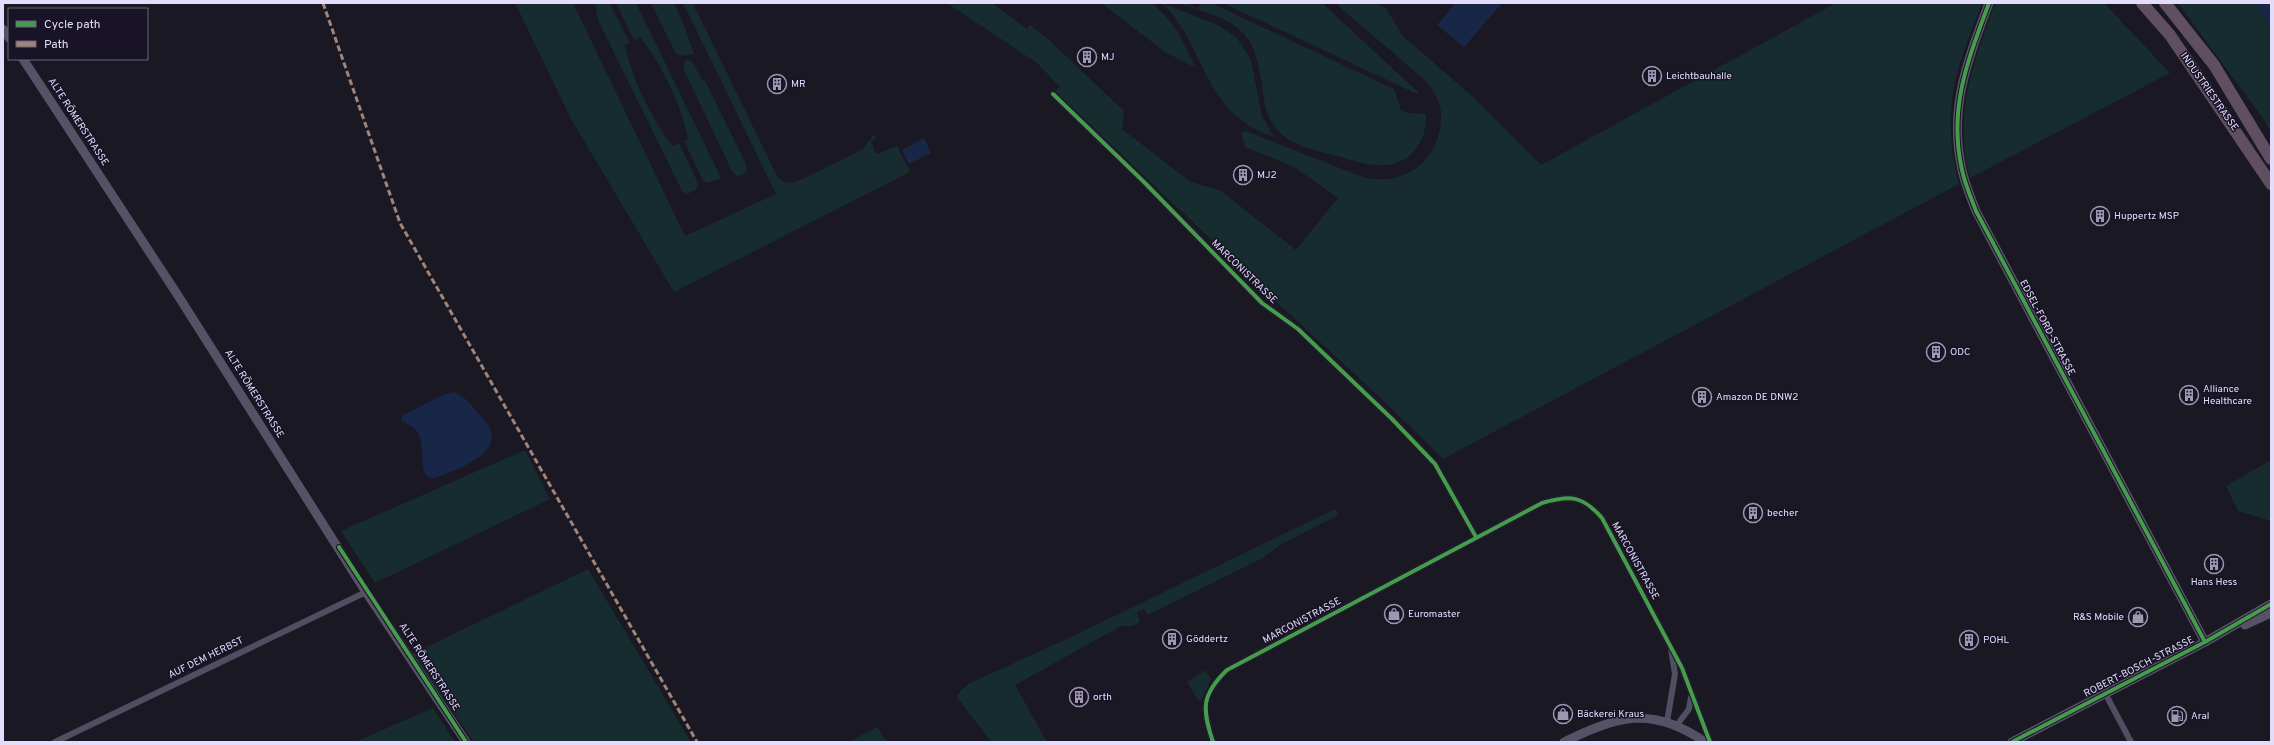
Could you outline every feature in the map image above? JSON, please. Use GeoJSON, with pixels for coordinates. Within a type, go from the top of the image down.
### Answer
{"type":"FeatureCollection","features":[{"type":"Feature","properties":{"kind":"highway","name":"INDUSTRIESTRASSE"},"geometry":{"type":"LineString","coordinates":[[2142,3],[2170,35],[2270,183]]}},
{"type":"Feature","properties":{"kind":"highway","name":"INDUSTRIESTRASSE"},"geometry":{"type":"LineString","coordinates":[[2165,3],[2214,65],[2237,100],[2271,159]]}},
{"type":"Feature","properties":{"kind":"highway"},"geometry":{"type":"LineString","coordinates":[[2237,100],[2262,128],[2271,143]]}},
{"type":"Feature","properties":{"kind":"street","name":"EDSEL-FORD-STRASSE"},"geometry":{"type":"LineString","coordinates":[[1989,3],[1964,71],[1958,100],[1956,136],[1964,177],[1976,211],[2205,642]]}},
{"type":"Feature","properties":{"kind":"street","name":"ALTE RÖMERSTRASSE"},"geometry":{"type":"LineString","coordinates":[[24,60],[177,294],[366,592],[466,742]]}},
{"type":"Feature","properties":{"kind":"street","name":"MARCONISTRASSE"},"geometry":{"type":"LineString","coordinates":[[1053,94],[1144,182],[1262,303],[1298,329],[1392,419],[1435,464],[1476,538]]}},
{"type":"Feature","properties":{"kind":"street","name":"MARCONISTRASSE"},"geometry":{"type":"LineString","coordinates":[[1214,742],[1206,720],[1206,700],[1213,684],[1227,670],[1542,503],[1570,497],[1581,500],[1590,505],[1602,518],[1670,643],[1682,668],[1710,742]]}},
{"type":"Feature","properties":{"kind":"street","name":"AUF DEM HERBST"},"geometry":{"type":"LineString","coordinates":[[55,742],[366,592]]}},
{"type":"Feature","properties":{"kind":"street","name":"ROBERT-BOSCH-STRASSE"},"geometry":{"type":"LineString","coordinates":[[2012,742],[2205,642],[2271,604]]}},
{"type":"Feature","properties":{"kind":"street","name":"ROBERT-BOSCH-STRASSE"},"geometry":{"type":"LineString","coordinates":[[2205,642],[2271,613]]}},
{"type":"Feature","properties":{"kind":"street","name":"MARCONISTRASSE"},"geometry":{"type":"LineString","coordinates":[[1667,722],[1675,674],[1670,643]]}},
{"type":"Feature","properties":{"kind":"street"},"geometry":{"type":"LineString","coordinates":[[1677,725],[1689,709],[1691,693]]}},
{"type":"Feature","properties":{"kind":"street"},"geometry":{"type":"LineString","coordinates":[[2105,694],[2131,742]]}},
{"type":"Feature","properties":{"kind":"street"},"geometry":{"type":"LineString","coordinates":[[1564,742],[1620,719],[1635,718],[1667,722],[1677,725],[1705,742]]}},
{"type":"Feature","properties":{"kind":"green space"},"geometry":{"type":"Polygon","coordinates":[[[515,3],[573,3],[685,236],[776,194],[683,3],[693,3],[778,178],[787,183],[796,182],[862,150],[874,134],[876,138],[871,141],[876,154],[897,146],[910,172],[674,292],[571,119],[515,3]]]}},
{"type":"Feature","properties":{"kind":"green space"},"geometry":{"type":"Polygon","coordinates":[[[595,3],[609,3],[611,6],[630,43],[625,45],[637,84],[658,125],[666,137],[673,146],[679,143],[698,183],[696,190],[687,194],[682,191],[598,20],[595,3]]]}},
{"type":"Feature","properties":{"kind":"green space"},"geometry":{"type":"Polygon","coordinates":[[[616,3],[636,3],[721,178],[708,183],[703,181],[684,141],[688,139],[685,127],[670,85],[648,47],[640,37],[634,40],[616,3]]]}},
{"type":"Feature","properties":{"kind":"green space"},"geometry":{"type":"Polygon","coordinates":[[[651,3],[674,3],[684,25],[694,54],[681,56],[675,52],[651,3]]]}},
{"type":"Feature","properties":{"kind":"green space"},"geometry":{"type":"Polygon","coordinates":[[[947,3],[992,3],[1027,29],[1030,25],[1049,40],[1124,111],[1122,129],[1191,182],[1221,191],[1296,250],[1338,198],[1294,167],[1245,147],[1241,133],[1246,131],[1360,176],[1373,179],[1386,179],[1398,177],[1419,166],[1428,157],[1434,146],[1440,127],[1440,106],[1436,95],[1425,80],[1335,3],[1374,3],[1386,8],[1402,35],[1472,96],[1541,165],[1836,3],[1982,3],[1961,59],[1955,82],[1951,111],[1951,140],[1959,184],[1443,459],[1386,403],[1282,307],[1055,91],[1060,87],[1037,63],[947,3]]]}},
{"type":"Feature","properties":{"kind":"green space"},"geometry":{"type":"Polygon","coordinates":[[[1101,3],[1151,3],[1159,9],[1178,32],[1196,68],[1165,52],[1101,3]]]}},
{"type":"Feature","properties":{"kind":"green space"},"geometry":{"type":"Polygon","coordinates":[[[1162,3],[1218,25],[1237,38],[1251,60],[1262,116],[1274,137],[1250,126],[1233,112],[1219,96],[1189,40],[1177,21],[1162,3]]]}},
{"type":"Feature","properties":{"kind":"green space"},"geometry":{"type":"Polygon","coordinates":[[[1179,3],[1184,3],[1198,9],[1201,3],[1211,3],[1394,89],[1401,110],[1409,113],[1426,114],[1424,134],[1418,146],[1414,152],[1403,160],[1381,166],[1366,164],[1311,149],[1290,140],[1281,134],[1268,115],[1256,57],[1253,47],[1244,34],[1238,28],[1222,19],[1179,3]]]}},
{"type":"Feature","properties":{"kind":"green space"},"geometry":{"type":"Polygon","coordinates":[[[1223,3],[1322,3],[1419,93],[1417,94],[1223,3]]]}},
{"type":"Feature","properties":{"kind":"green space"},"geometry":{"type":"Polygon","coordinates":[[[1995,3],[2104,3],[2170,73],[1970,178],[1965,154],[1964,132],[1968,89],[1979,47],[1995,3]]]}},
{"type":"Feature","properties":{"kind":"green space"},"geometry":{"type":"Polygon","coordinates":[[[2178,3],[2256,3],[2271,28],[2271,132],[2262,117],[2178,3]]]}},
{"type":"Feature","properties":{"kind":"green space"},"geometry":{"type":"Polygon","coordinates":[[[685,61],[692,61],[702,80],[705,81],[745,162],[747,170],[742,175],[737,176],[732,171],[683,68],[685,61]]]}},
{"type":"Feature","properties":{"kind":"green space"},"geometry":{"type":"Polygon","coordinates":[[[525,450],[550,499],[375,583],[341,531],[525,450]]]}},
{"type":"Feature","properties":{"kind":"green space"},"geometry":{"type":"Polygon","coordinates":[[[2271,460],[2271,521],[2238,511],[2226,486],[2271,460]]]}},
{"type":"Feature","properties":{"kind":"green space"},"geometry":{"type":"Polygon","coordinates":[[[1335,509],[1338,515],[1282,544],[1263,558],[1148,615],[1144,609],[1137,612],[1140,622],[1133,626],[1121,626],[1015,685],[1047,742],[991,742],[956,696],[968,684],[1071,637],[1335,509]]]}},
{"type":"Feature","properties":{"kind":"green space"},"geometry":{"type":"Polygon","coordinates":[[[588,569],[691,742],[474,742],[412,654],[588,569]]]}},
{"type":"Feature","properties":{"kind":"green space"},"geometry":{"type":"Polygon","coordinates":[[[1206,670],[1211,679],[1201,701],[1198,700],[1187,682],[1206,670]]]}},
{"type":"Feature","properties":{"kind":"green space"},"geometry":{"type":"Polygon","coordinates":[[[433,708],[455,742],[355,742],[433,708]]]}},
{"type":"Feature","properties":{"kind":"green space"},"geometry":{"type":"Polygon","coordinates":[[[877,727],[887,742],[849,742],[877,727]]]}},
{"type":"Feature","properties":{"kind":"water"},"geometry":{"type":"Polygon","coordinates":[[[1456,3],[1502,3],[1464,47],[1437,25],[1456,3]]]}},
{"type":"Feature","properties":{"kind":"water"},"geometry":{"type":"Polygon","coordinates":[[[2256,3],[2271,3],[2271,28],[2256,3]]]}},
{"type":"Feature","properties":{"kind":"water"},"geometry":{"type":"Polygon","coordinates":[[[924,138],[931,153],[909,164],[902,150],[924,138]]]}},
{"type":"Feature","properties":{"kind":"water"},"geometry":{"type":"Polygon","coordinates":[[[454,392],[465,399],[481,416],[490,428],[492,439],[488,448],[481,456],[470,463],[436,478],[428,476],[424,471],[422,444],[419,435],[413,427],[402,422],[401,419],[402,416],[442,395],[454,392]]]}},
{"type":"Feature","properties":{"kind":"marked path"},"geometry":{"type":"LineString","coordinates":[[323,3],[400,223],[697,742]]}},
{"type":"Feature","properties":{"kind":"cycle path"},"geometry":{"type":"LineString","coordinates":[[1989,3],[1974,44],[1962,85],[1959,105],[1957,126],[1958,147],[1966,186],[1976,211],[2205,642]]}},
{"type":"Feature","properties":{"kind":"cycle path"},"geometry":{"type":"LineString","coordinates":[[1053,94],[1144,182],[1262,303],[1298,329],[1392,419],[1435,464],[1476,537]]}},
{"type":"Feature","properties":{"kind":"cycle path"},"geometry":{"type":"LineString","coordinates":[[1213,742],[1207,720],[1206,703],[1212,687],[1227,670],[1542,503],[1568,498],[1582,501],[1595,510],[1602,518],[1682,668],[1710,742]]}},
{"type":"Feature","properties":{"kind":"cycle path"},"geometry":{"type":"LineString","coordinates":[[339,547],[466,742]]}},
{"type":"Feature","properties":{"kind":"cycle path"},"geometry":{"type":"LineString","coordinates":[[2012,742],[2205,642],[2271,604]]}},
{"type":"Feature","properties":{"kind":"place","name":"MJ"},"geometry":{"type":"Point","coordinates":[1087,57]}},
{"type":"Feature","properties":{"kind":"place","name":"Leichtbauhalle"},"geometry":{"type":"Point","coordinates":[1652,76]}},
{"type":"Feature","properties":{"kind":"place","name":"MR"},"geometry":{"type":"Point","coordinates":[777,84]}},
{"type":"Feature","properties":{"kind":"place","name":"MJ2"},"geometry":{"type":"Point","coordinates":[1243,175]}},
{"type":"Feature","properties":{"kind":"place","name":"Huppertz MSP"},"geometry":{"type":"Point","coordinates":[2100,216]}},
{"type":"Feature","properties":{"kind":"place","name":"ODC"},"geometry":{"type":"Point","coordinates":[1936,352]}},
{"type":"Feature","properties":{"kind":"place","name":"Alliance Healthcare"},"geometry":{"type":"Point","coordinates":[2189,395]}},
{"type":"Feature","properties":{"kind":"place","name":"Amazon DE DNW2"},"geometry":{"type":"Point","coordinates":[1702,397]}},
{"type":"Feature","properties":{"kind":"place","name":"becher"},"geometry":{"type":"Point","coordinates":[1753,513]}},
{"type":"Feature","properties":{"kind":"place","name":"Hans Hess"},"geometry":{"type":"Point","coordinates":[2214,564]}},
{"type":"Feature","properties":{"kind":"place","name":"Euromaster"},"geometry":{"type":"Point","coordinates":[1394,614]}},
{"type":"Feature","properties":{"kind":"place","name":"R&S Mobile"},"geometry":{"type":"Point","coordinates":[2138,617]}},
{"type":"Feature","properties":{"kind":"place","name":"Göddertz"},"geometry":{"type":"Point","coordinates":[1172,639]}},
{"type":"Feature","properties":{"kind":"place","name":"POHL"},"geometry":{"type":"Point","coordinates":[1969,640]}},
{"type":"Feature","properties":{"kind":"place","name":"orth"},"geometry":{"type":"Point","coordinates":[1079,697]}},
{"type":"Feature","properties":{"kind":"place","name":"Bäckerei Kraus"},"geometry":{"type":"Point","coordinates":[1563,714]}},
{"type":"Feature","properties":{"kind":"place","name":"Aral"},"geometry":{"type":"Point","coordinates":[2177,716]}}]}
